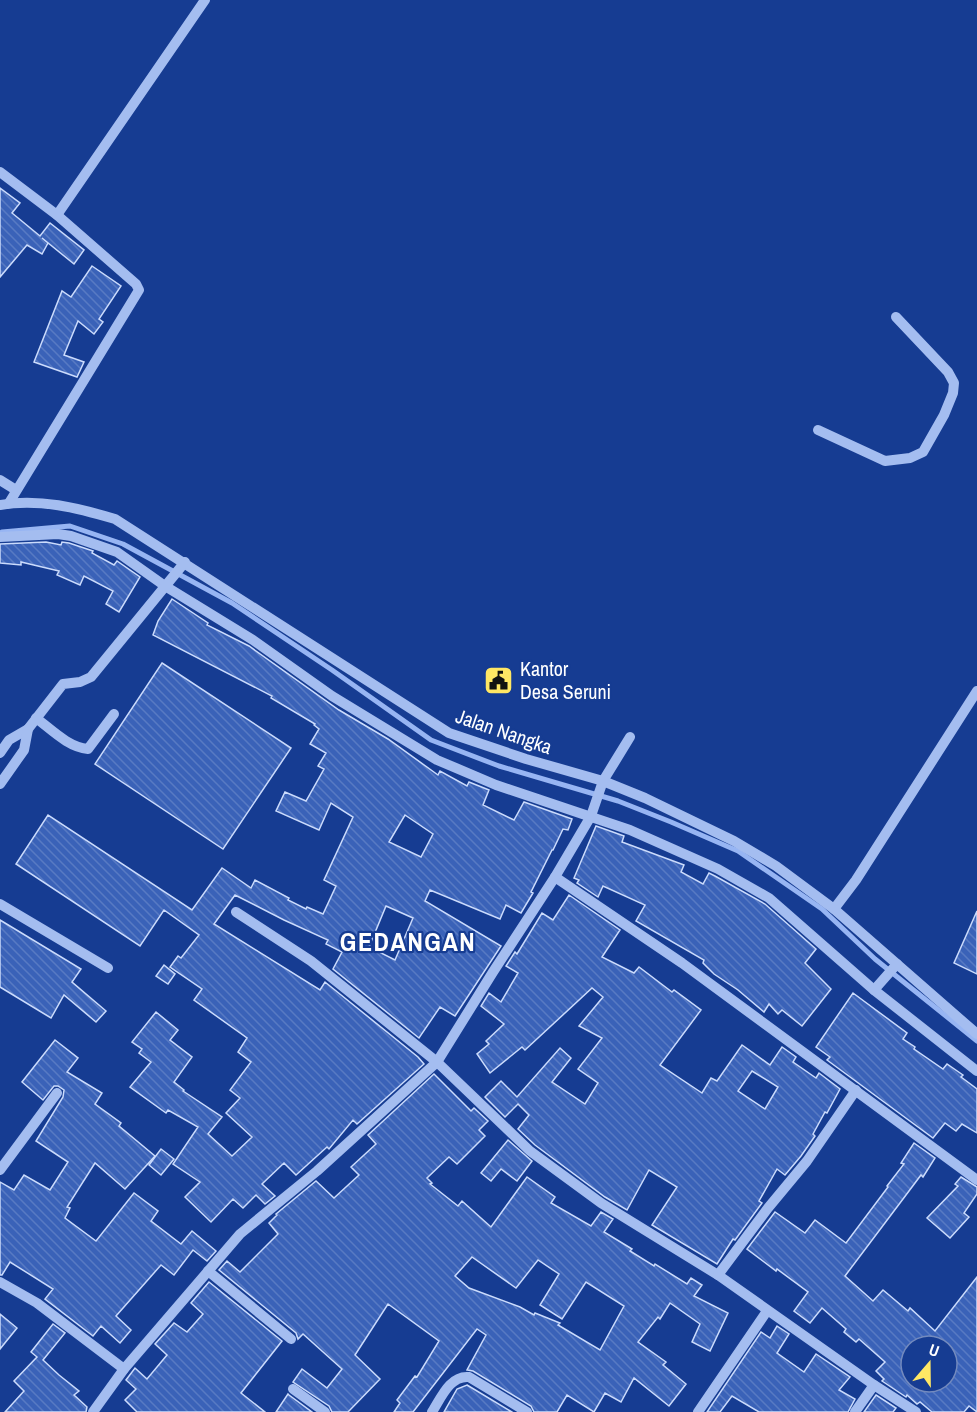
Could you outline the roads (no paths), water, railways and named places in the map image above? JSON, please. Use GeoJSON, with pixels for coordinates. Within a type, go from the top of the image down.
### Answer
{"type":"FeatureCollection","features":[{"type":"Feature","properties":{"kind":"street"},"geometry":{"type":"LineString","coordinates":[[57,215],[205,0]]}},
{"type":"Feature","properties":{"kind":"street"},"geometry":{"type":"LineString","coordinates":[[0,172],[57,215],[136,284],[139,290],[16,490],[5,504]]}},
{"type":"Feature","properties":{"kind":"street"},"geometry":{"type":"LineString","coordinates":[[818,430],[885,461],[910,458],[923,452],[944,415],[953,393],[954,383],[948,372],[896,318]]}},
{"type":"Feature","properties":{"kind":"street"},"geometry":{"type":"LineString","coordinates":[[0,480],[16,490]]}},
{"type":"Feature","properties":{"kind":"street","name":"Jalan Nangka"},"geometry":{"type":"LineString","coordinates":[[5,504],[52,503],[80,508],[116,519],[183,565],[449,733],[526,759],[603,781],[645,798],[734,841],[776,866],[834,909],[895,967],[977,1034]]}},
{"type":"Feature","properties":{"kind":"street"},"geometry":{"type":"LineString","coordinates":[[0,537],[58,534],[71,536],[117,552],[253,640],[332,696],[437,760],[496,785],[592,812],[718,868],[769,898],[977,1071]]}},
{"type":"Feature","properties":{"kind":"street"},"geometry":{"type":"LineString","coordinates":[[0,753],[9,740],[28,729],[63,684],[80,682],[92,676],[183,565]]}},
{"type":"Feature","properties":{"kind":"street"},"geometry":{"type":"LineString","coordinates":[[834,909],[856,880],[977,691]]}},
{"type":"Feature","properties":{"kind":"street"},"geometry":{"type":"LineString","coordinates":[[36,718],[68,742],[79,748],[88,749],[114,714]]}},
{"type":"Feature","properties":{"kind":"street"},"geometry":{"type":"LineString","coordinates":[[0,784],[24,750],[28,729]]}},
{"type":"Feature","properties":{"kind":"street"},"geometry":{"type":"LineString","coordinates":[[93,1412],[124,1368],[240,1234],[317,1171],[437,1062],[555,877],[592,812],[603,781],[630,737]]}},
{"type":"Feature","properties":{"kind":"street"},"geometry":{"type":"LineString","coordinates":[[555,877],[682,963],[977,1180]]}},
{"type":"Feature","properties":{"kind":"street"},"geometry":{"type":"LineString","coordinates":[[0,904],[108,968]]}},
{"type":"Feature","properties":{"kind":"street"},"geometry":{"type":"LineString","coordinates":[[236,912],[311,961],[437,1062],[530,1151],[601,1203],[718,1275],[916,1412]]}},
{"type":"Feature","properties":{"kind":"street"},"geometry":{"type":"LineString","coordinates":[[876,988],[895,967]]}},
{"type":"Feature","properties":{"kind":"street"},"geometry":{"type":"LineString","coordinates":[[718,1275],[768,1208],[807,1161],[856,1090]]}},
{"type":"Feature","properties":{"kind":"street"},"geometry":{"type":"LineString","coordinates":[[0,1170],[57,1093]]}},
{"type":"Feature","properties":{"kind":"street"},"geometry":{"type":"LineString","coordinates":[[208,1271],[291,1339]]}},
{"type":"Feature","properties":{"kind":"street"},"geometry":{"type":"LineString","coordinates":[[0,1282],[37,1303],[124,1368]]}},
{"type":"Feature","properties":{"kind":"street"},"geometry":{"type":"LineString","coordinates":[[698,1412],[767,1311]]}},
{"type":"Feature","properties":{"kind":"street"},"geometry":{"type":"LineString","coordinates":[[432,1412],[454,1379],[460,1376],[469,1377],[527,1412]]}},
{"type":"Feature","properties":{"kind":"street"},"geometry":{"type":"LineString","coordinates":[[855,1412],[874,1385]]}},
{"type":"Feature","properties":{"kind":"street"},"geometry":{"type":"LineString","coordinates":[[293,1389],[325,1412]]}},
{"type":"Feature","properties":{"kind":"waterway"},"geometry":{"type":"LineString","coordinates":[[2,532],[70,526],[123,544],[232,603],[431,740],[499,766],[618,801],[738,851],[822,909],[875,959],[977,1041]]}},
{"type":"Feature","properties":{"kind":"place","name":"Kantor Desa Seruni"},"geometry":{"type":"Point","coordinates":[499,680]}},
{"type":"Feature","properties":{"kind":"district","name":"GEDANGAN"},"geometry":{"type":"Point","coordinates":[408,941]}}]}
